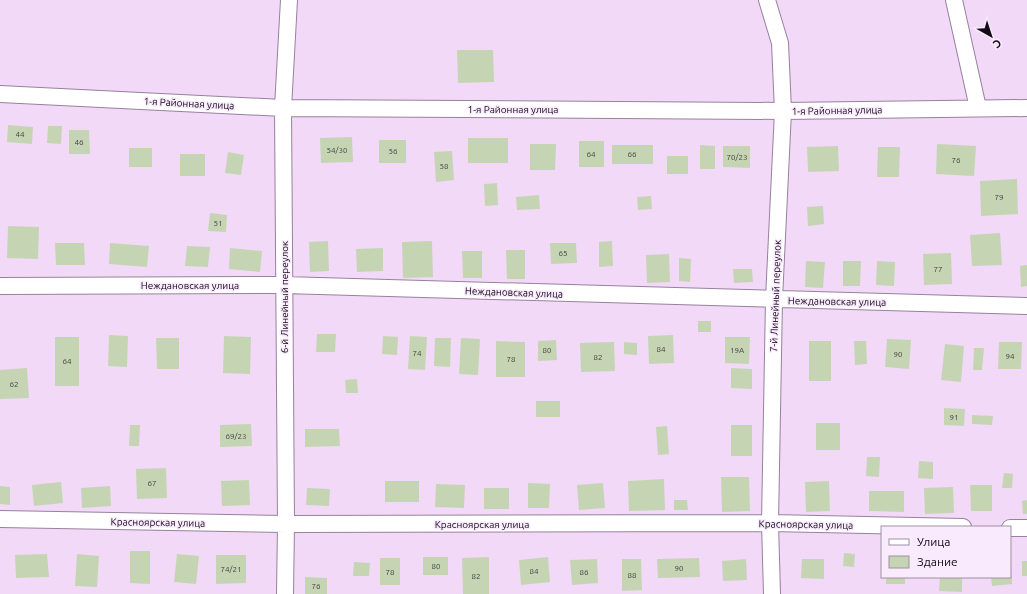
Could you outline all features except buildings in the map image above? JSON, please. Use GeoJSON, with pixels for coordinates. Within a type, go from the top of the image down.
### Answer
{"type":"FeatureCollection","features":[{"type":"Feature","properties":{"kind":"street","name":"6-й Линейный переулок"},"geometry":{"type":"LineString","coordinates":[[285,594],[286,524],[283,108],[289,0]]}},
{"type":"Feature","properties":{"kind":"street","name":"7-й Линейный переулок"},"geometry":{"type":"LineString","coordinates":[[767,0],[780,43],[783,111],[774,299],[770,523],[772,594]]}},
{"type":"Feature","properties":{"kind":"street"},"geometry":{"type":"LineString","coordinates":[[954,0],[978,108]]}},
{"type":"Feature","properties":{"kind":"street","name":"1-я Районная улица"},"geometry":{"type":"LineString","coordinates":[[0,94],[283,108],[783,111],[1027,108]]}},
{"type":"Feature","properties":{"kind":"street","name":"Неждановская улица"},"geometry":{"type":"LineString","coordinates":[[0,286],[284,285],[1027,306]]}},
{"type":"Feature","properties":{"kind":"street","name":"Красноярская улица"},"geometry":{"type":"LineString","coordinates":[[0,519],[286,524],[770,523],[915,526]]}},
{"type":"Feature","properties":{"kind":"street"},"geometry":{"type":"LineString","coordinates":[[1011,528],[1027,528]]}}]}
